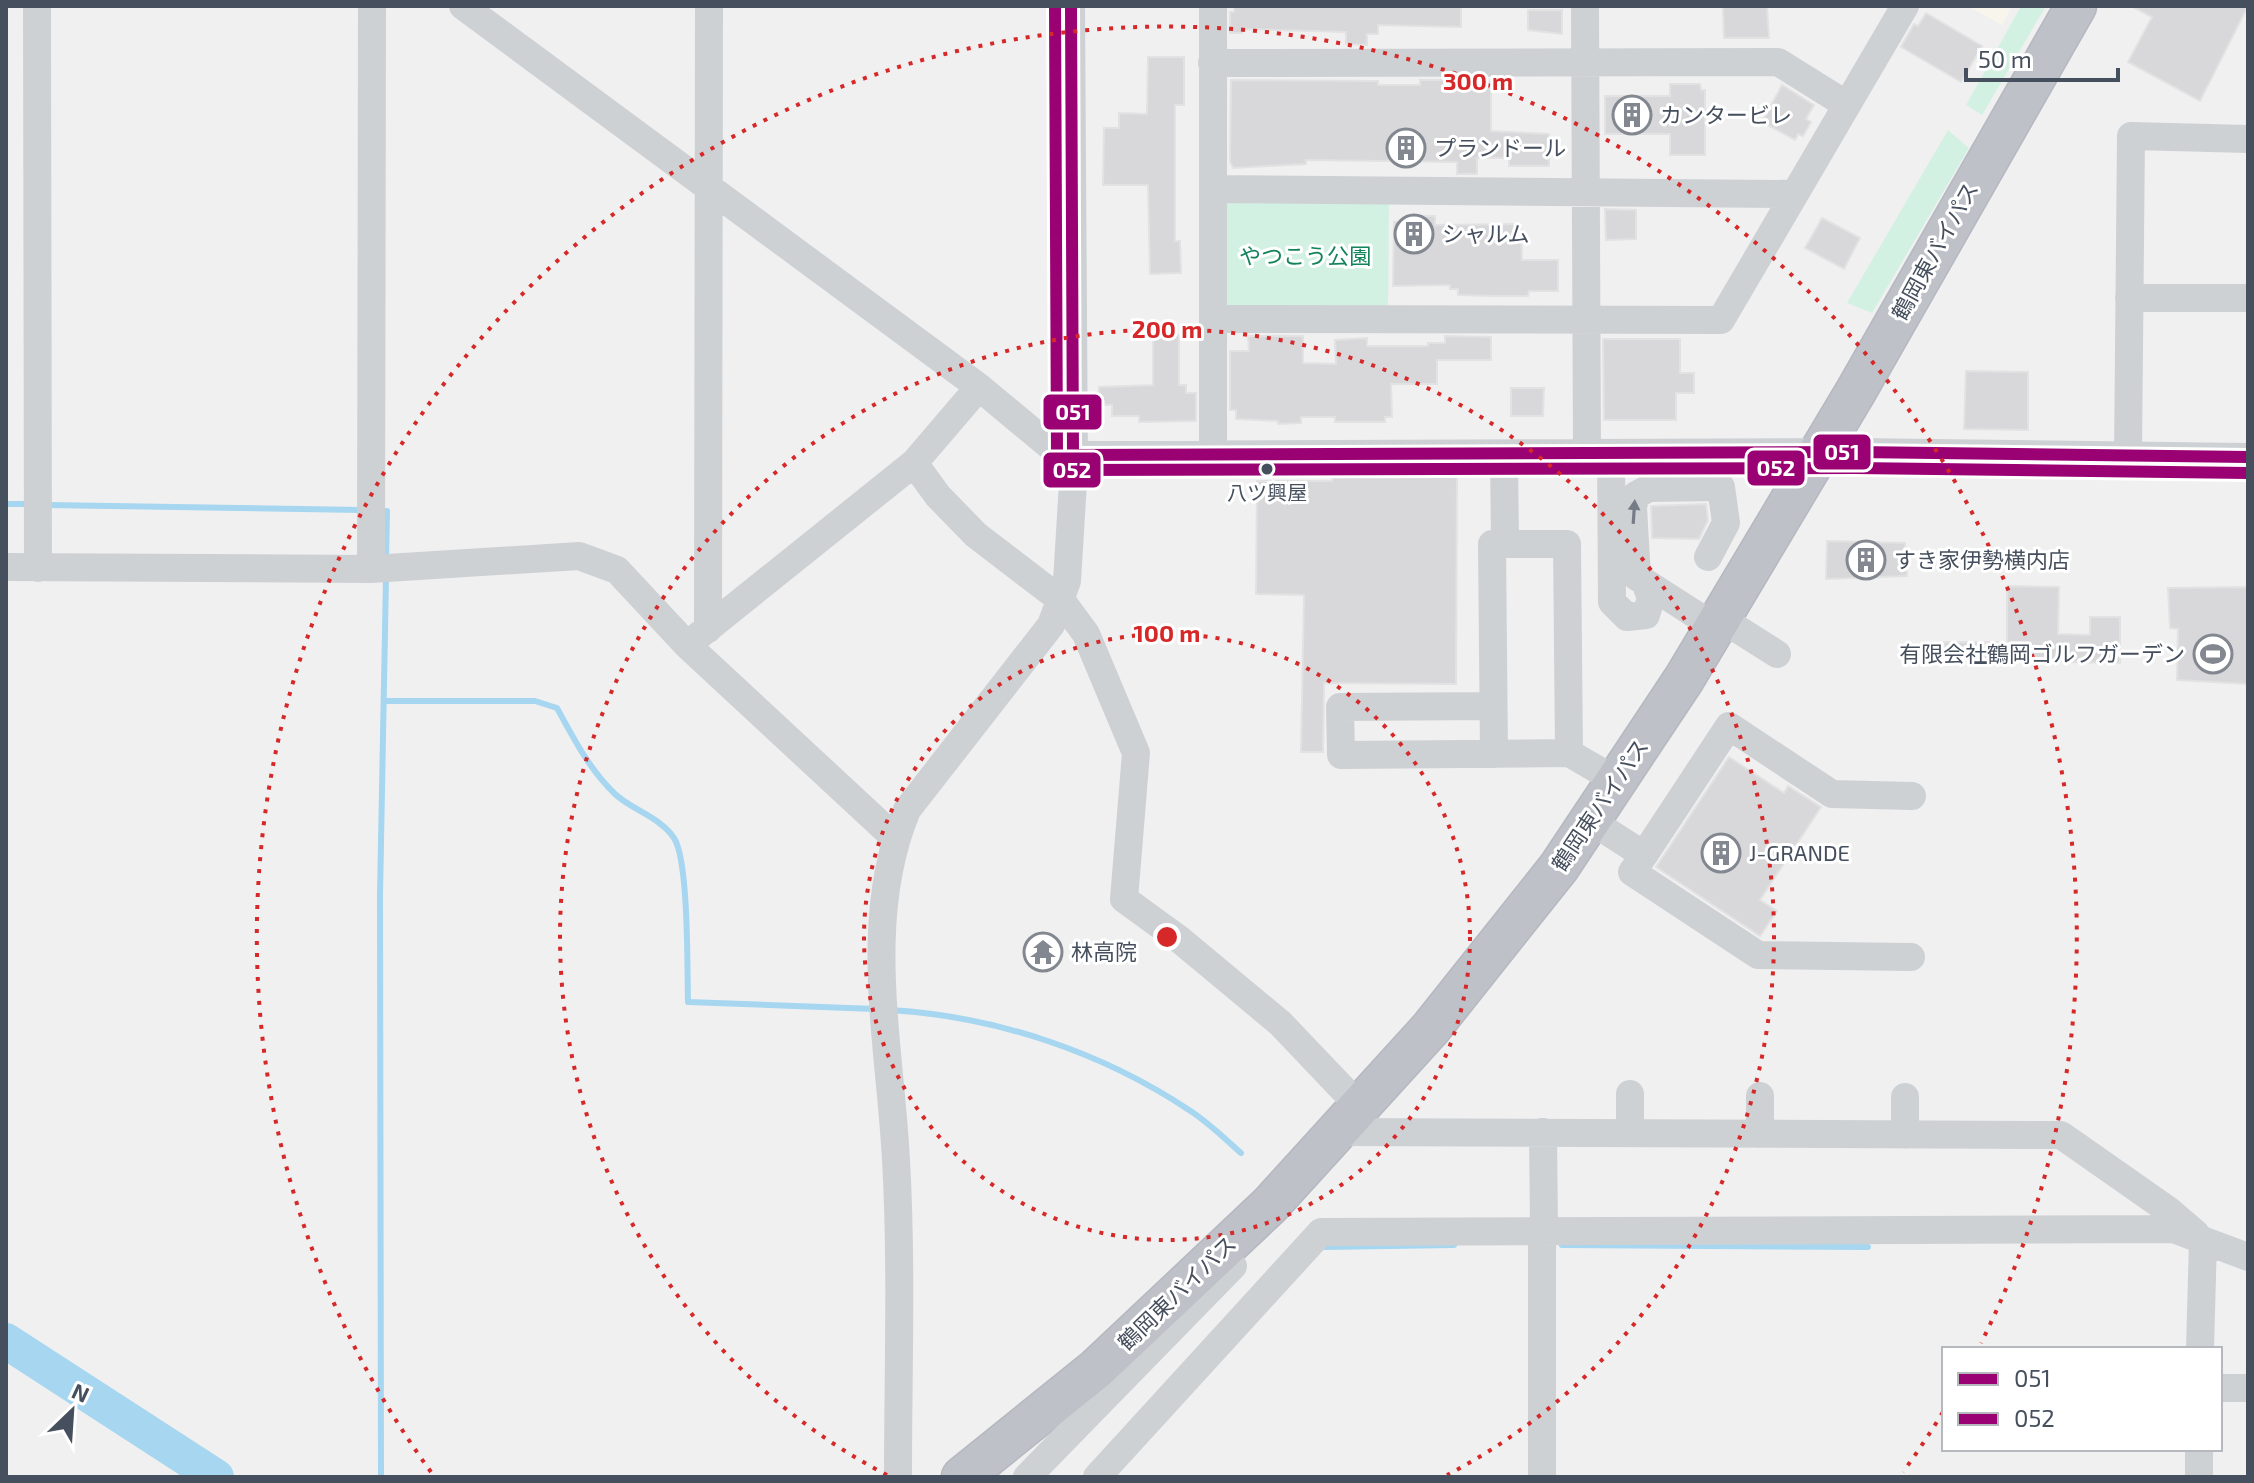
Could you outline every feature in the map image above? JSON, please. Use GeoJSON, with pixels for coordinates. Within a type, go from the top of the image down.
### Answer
{"type":"FeatureCollection","features":[{"type":"Feature","properties":{"kind":"highway","name":"鶴岡東バイパス"},"geometry":{"type":"LineString","coordinates":[[962,1477],[1096,1369],[1270,1205],[1350,1120],[1496,948],[1591,821],[1718,623],[1820,452],[2076,6]]}},
{"type":"Feature","properties":{"kind":"street"},"geometry":{"type":"LineString","coordinates":[[37,6],[38,568]]}},
{"type":"Feature","properties":{"kind":"street"},"geometry":{"type":"LineString","coordinates":[[371,569],[372,6]]}},
{"type":"Feature","properties":{"kind":"street"},"geometry":{"type":"LineString","coordinates":[[463,6],[979,387],[1073,461],[1213,455],[1820,452],[2248,457]]}},
{"type":"Feature","properties":{"kind":"street"},"geometry":{"type":"LineString","coordinates":[[697,637],[710,189],[709,6]]}},
{"type":"Feature","properties":{"kind":"street"},"geometry":{"type":"LineString","coordinates":[[891,1472],[896,1160],[882,1005],[885,898],[895,838],[907,810],[928,778],[1051,625],[1070,562],[1073,461],[1071,6]]}},
{"type":"Feature","properties":{"kind":"street"},"geometry":{"type":"LineString","coordinates":[[1213,6],[1213,455]]}},
{"type":"Feature","properties":{"kind":"street"},"geometry":{"type":"LineString","coordinates":[[1585,6],[1589,322],[1612,602],[1627,617],[1646,615],[1651,598],[1646,585]]}},
{"type":"Feature","properties":{"kind":"street"},"geometry":{"type":"LineString","coordinates":[[1213,319],[1721,320],[1905,6]]}},
{"type":"Feature","properties":{"kind":"street"},"geometry":{"type":"LineString","coordinates":[[1212,63],[1778,62],[1847,105]]}},
{"type":"Feature","properties":{"kind":"street"},"geometry":{"type":"LineString","coordinates":[[2128,456],[2131,136],[2248,139]]}},
{"type":"Feature","properties":{"kind":"street"},"geometry":{"type":"LineString","coordinates":[[1213,189],[1794,194]]}},
{"type":"Feature","properties":{"kind":"street"},"geometry":{"type":"LineString","coordinates":[[2129,298],[2248,298]]}},
{"type":"Feature","properties":{"kind":"street"},"geometry":{"type":"LineString","coordinates":[[697,637],[914,463],[979,387]]}},
{"type":"Feature","properties":{"kind":"street"},"geometry":{"type":"LineString","coordinates":[[1504,454],[1505,544]]}},
{"type":"Feature","properties":{"kind":"street"},"geometry":{"type":"LineString","coordinates":[[914,463],[938,496],[976,535],[1061,600],[1086,634],[1136,753],[1124,899],[1179,939],[1280,1023],[1350,1120],[1543,1132],[2061,1135],[2168,1210],[2203,1240]]}},
{"type":"Feature","properties":{"kind":"street"},"geometry":{"type":"LineString","coordinates":[[1755,560],[1713,548],[1726,523],[1721,487],[1641,491],[1633,507],[1634,568],[1637,577],[1646,585],[1777,654]]}},
{"type":"Feature","properties":{"kind":"street"},"geometry":{"type":"LineString","coordinates":[[1494,754],[1492,544],[1567,544],[1569,753]]}},
{"type":"Feature","properties":{"kind":"street"},"geometry":{"type":"LineString","coordinates":[[6,567],[371,569],[579,556],[617,570],[697,637],[895,838]]}},
{"type":"Feature","properties":{"kind":"street"},"geometry":{"type":"LineString","coordinates":[[1493,706],[1340,707],[1341,755],[1569,753],[1617,781]]}},
{"type":"Feature","properties":{"kind":"street"},"geometry":{"type":"LineString","coordinates":[[1911,957],[1758,955],[1632,872],[1729,726],[1832,794],[1912,796]]}},
{"type":"Feature","properties":{"kind":"street"},"geometry":{"type":"LineString","coordinates":[[1591,821],[1644,855]]}},
{"type":"Feature","properties":{"kind":"street"},"geometry":{"type":"LineString","coordinates":[[1630,1094],[1630,1133]]}},
{"type":"Feature","properties":{"kind":"street"},"geometry":{"type":"LineString","coordinates":[[1760,1096],[1760,1134]]}},
{"type":"Feature","properties":{"kind":"street"},"geometry":{"type":"LineString","coordinates":[[1905,1097],[1905,1135]]}},
{"type":"Feature","properties":{"kind":"street"},"geometry":{"type":"LineString","coordinates":[[1542,1477],[1543,1132]]}},
{"type":"Feature","properties":{"kind":"street"},"geometry":{"type":"LineString","coordinates":[[1027,1477],[1235,1263],[1270,1205]]}},
{"type":"Feature","properties":{"kind":"street"},"geometry":{"type":"LineString","coordinates":[[1097,1477],[1321,1232],[2173,1229],[2248,1257]]}},
{"type":"Feature","properties":{"kind":"street"},"geometry":{"type":"LineString","coordinates":[[2200,1347],[2203,1240]]}},
{"type":"Feature","properties":{"kind":"street"},"geometry":{"type":"LineString","coordinates":[[2222,1388],[2248,1388]]}},
{"type":"Feature","properties":{"kind":"street"},"geometry":{"type":"LineString","coordinates":[[2199,1451],[2199,1477]]}},
{"type":"Feature","properties":{"kind":"shaded area"},"geometry":{"type":"Polygon","coordinates":[[[1968,6],[2012,6],[2002,25],[1968,6]]]}},
{"type":"Feature","properties":{"kind":"green space"},"geometry":{"type":"Polygon","coordinates":[[[2021,6],[2046,6],[1982,115],[1966,105],[2021,6]]]}},
{"type":"Feature","properties":{"kind":"green space"},"geometry":{"type":"Polygon","coordinates":[[[1948,130],[1969,148],[1872,313],[1847,303],[1948,130]]]}},
{"type":"Feature","properties":{"kind":"green space","name":"やつこう公園"},"geometry":{"type":"Polygon","coordinates":[[[1231,198],[1389,200],[1388,314],[1237,312],[1220,300],[1221,212],[1231,198]]]}},
{"type":"Feature","properties":{"kind":"building"},"geometry":{"type":"Polygon","coordinates":[[[1234,6],[1461,6],[1461,27],[1378,25],[1378,34],[1367,34],[1367,45],[1346,44],[1346,32],[1242,29],[1242,33],[1230,33],[1230,12],[1234,12],[1234,6]]]}},
{"type":"Feature","properties":{"kind":"building"},"geometry":{"type":"Polygon","coordinates":[[[1723,6],[1767,6],[1769,38],[1724,38],[1723,6]]]}},
{"type":"Feature","properties":{"kind":"building"},"geometry":{"type":"Polygon","coordinates":[[[2131,6],[2248,6],[2200,101],[2128,62],[2152,17],[2131,6]]]}},
{"type":"Feature","properties":{"kind":"building"},"geometry":{"type":"Polygon","coordinates":[[[1528,10],[1562,10],[1562,34],[1528,30],[1528,10]]]}},
{"type":"Feature","properties":{"kind":"building"},"geometry":{"type":"Polygon","coordinates":[[[1926,13],[1982,46],[1961,82],[1901,47],[1914,24],[1918,26],[1926,13]]]}},
{"type":"Feature","properties":{"kind":"building"},"geometry":{"type":"Polygon","coordinates":[[[1148,57],[1184,57],[1184,105],[1175,105],[1175,241],[1180,241],[1181,273],[1150,274],[1148,185],[1103,185],[1104,128],[1119,128],[1119,113],[1147,114],[1148,57]]]}},
{"type":"Feature","properties":{"kind":"building"},"geometry":{"type":"Polygon","coordinates":[[[1231,80],[1378,81],[1378,85],[1420,85],[1420,80],[1491,80],[1491,131],[1549,134],[1549,166],[1509,166],[1509,158],[1477,158],[1477,174],[1457,174],[1457,162],[1306,160],[1306,164],[1233,168],[1230,161],[1231,80]]]}},
{"type":"Feature","properties":{"kind":"building"},"geometry":{"type":"Polygon","coordinates":[[[1670,84],[1700,84],[1701,90],[1705,90],[1705,155],[1670,155],[1670,134],[1605,134],[1605,96],[1670,96],[1670,84]]]}},
{"type":"Feature","properties":{"kind":"building"},"geometry":{"type":"Polygon","coordinates":[[[1782,85],[1814,105],[1806,119],[1811,122],[1803,136],[1798,134],[1795,140],[1762,122],[1782,85]]]}},
{"type":"Feature","properties":{"kind":"building"},"geometry":{"type":"Polygon","coordinates":[[[1605,209],[1636,210],[1636,239],[1606,240],[1605,209]]]}},
{"type":"Feature","properties":{"kind":"building"},"geometry":{"type":"Polygon","coordinates":[[[1417,216],[1435,216],[1435,225],[1521,224],[1522,260],[1558,260],[1558,291],[1529,291],[1528,296],[1458,295],[1458,289],[1450,289],[1450,285],[1393,286],[1394,222],[1417,222],[1417,216]]]}},
{"type":"Feature","properties":{"kind":"building"},"geometry":{"type":"Polygon","coordinates":[[[1822,218],[1860,238],[1844,269],[1805,248],[1822,218]]]}},
{"type":"Feature","properties":{"kind":"building"},"geometry":{"type":"Polygon","coordinates":[[[1153,335],[1179,335],[1179,385],[1186,385],[1186,393],[1196,393],[1196,421],[1139,422],[1139,416],[1112,416],[1112,405],[1099,405],[1099,387],[1153,385],[1153,335]]]}},
{"type":"Feature","properties":{"kind":"building"},"geometry":{"type":"Polygon","coordinates":[[[1248,336],[1303,336],[1303,363],[1336,364],[1335,340],[1367,338],[1367,346],[1428,346],[1428,343],[1445,343],[1445,336],[1491,337],[1491,360],[1437,360],[1437,384],[1391,384],[1392,417],[1385,417],[1385,422],[1335,422],[1335,417],[1301,417],[1301,423],[1278,424],[1278,421],[1236,419],[1236,410],[1230,410],[1230,351],[1249,351],[1248,336]]]}},
{"type":"Feature","properties":{"kind":"building"},"geometry":{"type":"Polygon","coordinates":[[[1603,339],[1680,339],[1680,373],[1694,373],[1694,393],[1676,393],[1676,420],[1604,420],[1603,339]]]}},
{"type":"Feature","properties":{"kind":"building"},"geometry":{"type":"Polygon","coordinates":[[[1966,371],[2028,372],[2028,430],[1964,429],[1966,371]]]}},
{"type":"Feature","properties":{"kind":"building"},"geometry":{"type":"Polygon","coordinates":[[[1511,388],[1544,388],[1543,416],[1511,416],[1511,388]]]}},
{"type":"Feature","properties":{"kind":"building"},"geometry":{"type":"Polygon","coordinates":[[[1333,471],[1457,471],[1456,684],[1324,683],[1323,752],[1301,752],[1304,595],[1256,594],[1257,481],[1332,481],[1333,471]]]}},
{"type":"Feature","properties":{"kind":"building"},"geometry":{"type":"Polygon","coordinates":[[[1706,504],[1708,520],[1699,539],[1652,538],[1651,506],[1706,504]]]}},
{"type":"Feature","properties":{"kind":"building","name":"すき家伊勢横内店"},"geometry":{"type":"Polygon","coordinates":[[[1827,541],[1905,543],[1907,576],[1826,579],[1827,541]]]}},
{"type":"Feature","properties":{"kind":"building"},"geometry":{"type":"Polygon","coordinates":[[[2007,586],[2059,587],[2058,634],[2090,635],[2090,617],[2120,617],[2120,663],[1944,660],[1944,642],[2007,642],[2007,586]]]}},
{"type":"Feature","properties":{"kind":"building","name":"有限会社鶴岡ゴルフガーデン"},"geometry":{"type":"Polygon","coordinates":[[[2248,587],[2248,684],[2177,680],[2178,629],[2170,628],[2168,588],[2248,587]]]}},
{"type":"Feature","properties":{"kind":"building","name":"J-GRANDE"},"geometry":{"type":"Polygon","coordinates":[[[1729,757],[1784,793],[1788,786],[1821,807],[1760,900],[1777,911],[1760,936],[1656,867],[1729,757]]]}},
{"type":"Feature","properties":{"kind":"waterway"},"geometry":{"type":"LineString","coordinates":[[6,504],[30,504]]}},
{"type":"Feature","properties":{"kind":"waterway"},"geometry":{"type":"LineString","coordinates":[[46,505],[362,510]]}},
{"type":"Feature","properties":{"kind":"waterway"},"geometry":{"type":"LineString","coordinates":[[378,511],[387,511],[386,562]]}},
{"type":"Feature","properties":{"kind":"waterway"},"geometry":{"type":"LineString","coordinates":[[381,1477],[380,895],[386,578]]}},
{"type":"Feature","properties":{"kind":"waterway"},"geometry":{"type":"LineString","coordinates":[[386,701],[535,701],[557,708],[597,774],[622,800],[661,825],[674,838],[679,850],[685,892],[688,1002],[875,1009]]}},
{"type":"Feature","properties":{"kind":"waterway"},"geometry":{"type":"LineString","coordinates":[[890,1010],[969,1020],[1046,1040],[1084,1054],[1155,1089],[1189,1110],[1241,1153]]}},
{"type":"Feature","properties":{"kind":"waterway"},"geometry":{"type":"LineString","coordinates":[[1324,1247],[1454,1245]]}},
{"type":"Feature","properties":{"kind":"waterway"},"geometry":{"type":"LineString","coordinates":[[1562,1245],[1868,1247]]}},
{"type":"Feature","properties":{"kind":"waterway"},"geometry":{"type":"LineString","coordinates":[[6,1341],[216,1477]]}},
{"type":"Feature","properties":{"kind":"transit line","name":"052"},"geometry":{"type":"LineString","coordinates":[[1055,6],[1057,455],[1067,470],[1855,468],[2248,473]]}},
{"type":"Feature","properties":{"kind":"transit line","name":"051"},"geometry":{"type":"LineString","coordinates":[[1071,6],[1073,455],[1855,452],[2248,457]]}},
{"type":"Feature","properties":{"kind":"place","name":"カンタービレ"},"geometry":{"type":"Point","coordinates":[1632,115]}},
{"type":"Feature","properties":{"kind":"place","name":"プランドール"},"geometry":{"type":"Point","coordinates":[1406,148]}},
{"type":"Feature","properties":{"kind":"place","name":"シャルム"},"geometry":{"type":"Point","coordinates":[1414,234]}},
{"type":"Feature","properties":{"kind":"place","name":"八ツ興屋"},"geometry":{"type":"Point","coordinates":[1267,469]}},
{"type":"Feature","properties":{"kind":"place","name":"すき家伊勢横内店"},"geometry":{"type":"Point","coordinates":[1866,560]}},
{"type":"Feature","properties":{"kind":"place","name":"有限会社鶴岡ゴルフガーデン"},"geometry":{"type":"Point","coordinates":[2213,654]}},
{"type":"Feature","properties":{"kind":"place","name":"J-GRANDE"},"geometry":{"type":"Point","coordinates":[1721,853]}},
{"type":"Feature","properties":{"kind":"place","name":"林高院"},"geometry":{"type":"Point","coordinates":[1043,952]}}]}
